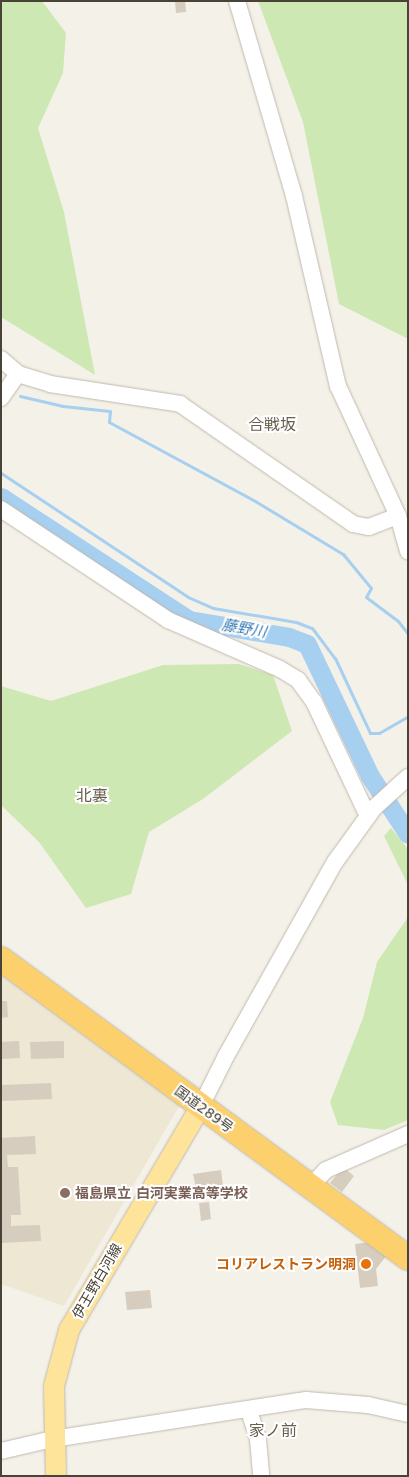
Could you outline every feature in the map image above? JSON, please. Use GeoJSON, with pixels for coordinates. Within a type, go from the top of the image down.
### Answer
{"type":"FeatureCollection","features":[{"type":"Feature","properties":{"kind":"highway","name":"国道289号"},"geometry":{"type":"LineString","coordinates":[[1,959],[408,1258]]}},
{"type":"Feature","properties":{"kind":"main road","name":"伊王野白河線"},"geometry":{"type":"LineString","coordinates":[[56,1476],[53,1439],[54,1386],[69,1330],[201,1106]]}},
{"type":"Feature","properties":{"kind":"street"},"geometry":{"type":"LineString","coordinates":[[237,1],[294,196],[338,386],[398,516],[408,552]]}},
{"type":"Feature","properties":{"kind":"street"},"geometry":{"type":"LineString","coordinates":[[1,359],[18,374],[95,393],[151,398],[180,404],[353,524],[369,527],[398,516]]}},
{"type":"Feature","properties":{"kind":"street"},"geometry":{"type":"LineString","coordinates":[[1,398],[18,374]]}},
{"type":"Feature","properties":{"kind":"street"},"geometry":{"type":"LineString","coordinates":[[1,509],[168,620],[280,669],[298,680],[314,702],[371,812]]}},
{"type":"Feature","properties":{"kind":"street"},"geometry":{"type":"LineString","coordinates":[[201,1106],[226,1056],[335,862],[371,812],[408,777]]}},
{"type":"Feature","properties":{"kind":"street"},"geometry":{"type":"LineString","coordinates":[[310,1187],[326,1170],[408,1134]]}},
{"type":"Feature","properties":{"kind":"street"},"geometry":{"type":"LineString","coordinates":[[1,1451],[53,1439],[324,1400],[368,1405],[408,1414]]}},
{"type":"Feature","properties":{"kind":"street"},"geometry":{"type":"LineString","coordinates":[[249,1411],[258,1439],[261,1476]]}},
{"type":"Feature","properties":{"kind":"shaded area","name":"福島県立 白河実業高等学校"},"geometry":{"type":"Polygon","coordinates":[[[1,974],[182,1101],[64,1306],[1,1284],[1,974]]]}},
{"type":"Feature","properties":{"kind":"green space"},"geometry":{"type":"Polygon","coordinates":[[[1,1],[42,1],[66,33],[63,73],[38,128],[64,212],[95,375],[1,317],[1,1]]]}},
{"type":"Feature","properties":{"kind":"green space"},"geometry":{"type":"Polygon","coordinates":[[[258,1],[408,1],[408,339],[339,304],[303,122],[258,1]]]}},
{"type":"Feature","properties":{"kind":"green space"},"geometry":{"type":"Polygon","coordinates":[[[239,664],[273,675],[292,731],[203,799],[149,832],[131,894],[86,908],[39,842],[1,805],[1,686],[51,701],[163,665],[239,664]]]}},
{"type":"Feature","properties":{"kind":"green space"},"geometry":{"type":"Polygon","coordinates":[[[391,828],[408,849],[408,885],[384,836],[391,828]]]}},
{"type":"Feature","properties":{"kind":"green space"},"geometry":{"type":"Polygon","coordinates":[[[408,917],[408,1120],[384,1130],[338,1125],[330,1102],[363,1018],[377,962],[408,917]]]}},
{"type":"Feature","properties":{"kind":"building"},"geometry":{"type":"Polygon","coordinates":[[[175,1],[185,1],[186,12],[176,13],[175,1]]]}},
{"type":"Feature","properties":{"kind":"building"},"geometry":{"type":"Polygon","coordinates":[[[1,1001],[7,1001],[8,1017],[1,1018],[1,1001]]]}},
{"type":"Feature","properties":{"kind":"building"},"geometry":{"type":"Polygon","coordinates":[[[19,1041],[20,1058],[1,1059],[1,1042],[19,1041]]]}},
{"type":"Feature","properties":{"kind":"building"},"geometry":{"type":"Polygon","coordinates":[[[64,1041],[64,1058],[31,1059],[30,1042],[64,1041]]]}},
{"type":"Feature","properties":{"kind":"building"},"geometry":{"type":"Polygon","coordinates":[[[51,1083],[52,1099],[1,1101],[1,1085],[51,1083]]]}},
{"type":"Feature","properties":{"kind":"building"},"geometry":{"type":"Polygon","coordinates":[[[35,1136],[36,1154],[7,1155],[8,1167],[18,1167],[21,1215],[11,1215],[11,1226],[40,1225],[41,1241],[1,1243],[1,1138],[35,1136]]]}},
{"type":"Feature","properties":{"kind":"building"},"geometry":{"type":"Polygon","coordinates":[[[343,1167],[354,1176],[342,1192],[330,1183],[343,1167]]]}},
{"type":"Feature","properties":{"kind":"building"},"geometry":{"type":"Polygon","coordinates":[[[221,1170],[223,1186],[196,1189],[193,1174],[221,1170]]]}},
{"type":"Feature","properties":{"kind":"building"},"geometry":{"type":"Polygon","coordinates":[[[209,1202],[211,1219],[201,1221],[199,1203],[209,1202]]]}},
{"type":"Feature","properties":{"kind":"building"},"geometry":{"type":"Polygon","coordinates":[[[372,1242],[387,1255],[376,1269],[378,1286],[360,1288],[355,1244],[372,1242]]]}},
{"type":"Feature","properties":{"kind":"building"},"geometry":{"type":"Polygon","coordinates":[[[150,1290],[152,1308],[127,1310],[125,1292],[150,1290]]]}},
{"type":"Feature","properties":{"kind":"waterway"},"geometry":{"type":"LineString","coordinates":[[20,396],[63,406],[110,411],[109,422],[255,501],[343,554],[371,588],[366,597],[398,621],[408,634]]}},
{"type":"Feature","properties":{"kind":"waterway"},"geometry":{"type":"LineString","coordinates":[[1,473],[188,597],[213,608],[296,622],[312,628],[335,658],[370,733],[379,733],[408,716]]}},
{"type":"Feature","properties":{"kind":"waterway","name":"藤野川"},"geometry":{"type":"LineString","coordinates":[[1,497],[189,620],[289,637],[307,644],[370,776],[408,834]]}},
{"type":"Feature","properties":{"kind":"place","name":"福島県立 白河実業高等学校"},"geometry":{"type":"Point","coordinates":[65,1193]}},
{"type":"Feature","properties":{"kind":"place","name":"コリアレストラン明洞"},"geometry":{"type":"Point","coordinates":[366,1264]}},
{"type":"Feature","properties":{"kind":"district","name":"合戦坂"},"geometry":{"type":"Point","coordinates":[272,425]}},
{"type":"Feature","properties":{"kind":"district","name":"北裏"},"geometry":{"type":"Point","coordinates":[92,796]}},
{"type":"Feature","properties":{"kind":"district","name":"家ノ前"},"geometry":{"type":"Point","coordinates":[273,1431]}}]}
